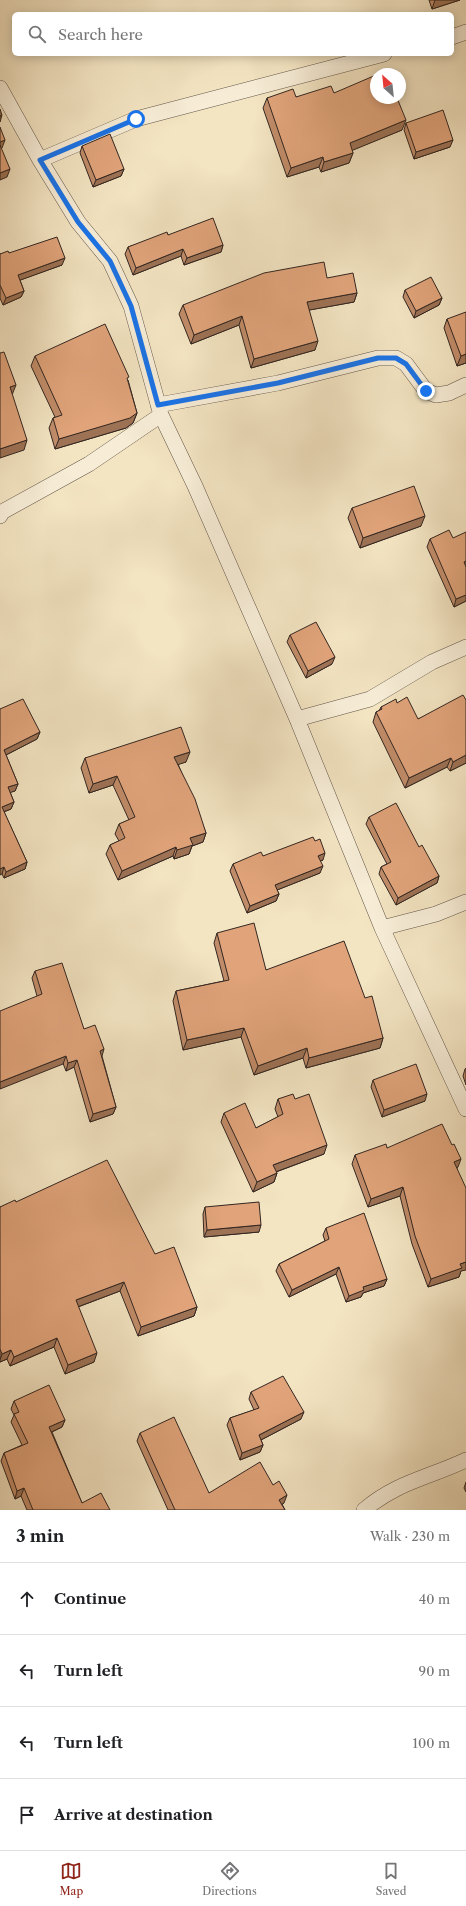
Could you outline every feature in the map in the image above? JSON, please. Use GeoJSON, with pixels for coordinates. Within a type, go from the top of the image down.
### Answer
{"type":"FeatureCollection","features":[{"type":"Feature","properties":{"kind":"street"},"geometry":{"type":"LineString","coordinates":[[454,36],[466,32]]}},
{"type":"Feature","properties":{"kind":"street"},"geometry":{"type":"LineString","coordinates":[[40,160],[136,119],[376,56]]}},
{"type":"Feature","properties":{"kind":"street"},"geometry":{"type":"LineString","coordinates":[[0,88],[40,160],[78,222],[110,261],[131,306],[160,410],[297,719],[382,928],[466,1109]]}},
{"type":"Feature","properties":{"kind":"street"},"geometry":{"type":"LineString","coordinates":[[0,516],[2,512],[89,464],[160,410],[378,358],[396,358],[406,364],[426,391],[436,395],[449,393],[466,385]]}},
{"type":"Feature","properties":{"kind":"street"},"geometry":{"type":"LineString","coordinates":[[297,719],[370,700],[432,662],[466,647]]}},
{"type":"Feature","properties":{"kind":"street"},"geometry":{"type":"LineString","coordinates":[[382,928],[436,914],[466,902]]}},
{"type":"Feature","properties":{"kind":"street"},"geometry":{"type":"LineString","coordinates":[[364,1510],[380,1496],[406,1483],[466,1460]]}},
{"type":"Feature","properties":{"kind":"building"},"geometry":{"type":"Polygon","coordinates":[[[370,78],[370,104],[399,104],[406,120],[350,143],[353,153],[324,162],[323,157],[291,168],[267,98],[293,89],[296,97],[331,86],[334,93],[370,78]]]}},
{"type":"Feature","properties":{"kind":"building"},"geometry":{"type":"Polygon","coordinates":[[[443,110],[453,140],[416,152],[406,123],[443,110]]]}},
{"type":"Feature","properties":{"kind":"building"},"geometry":{"type":"Polygon","coordinates":[[[0,127],[5,140],[0,142],[0,127]]]}},
{"type":"Feature","properties":{"kind":"building"},"geometry":{"type":"Polygon","coordinates":[[[110,134],[124,169],[96,180],[82,146],[110,134]]]}},
{"type":"Feature","properties":{"kind":"building"},"geometry":{"type":"Polygon","coordinates":[[[0,145],[10,169],[0,173],[0,145]]]}},
{"type":"Feature","properties":{"kind":"building"},"geometry":{"type":"Polygon","coordinates":[[[213,218],[223,245],[187,258],[183,249],[136,268],[128,247],[167,232],[168,235],[213,218]]]}},
{"type":"Feature","properties":{"kind":"building"},"geometry":{"type":"Polygon","coordinates":[[[57,237],[65,258],[18,275],[24,291],[6,298],[0,285],[0,254],[8,251],[9,253],[57,237]]]}},
{"type":"Feature","properties":{"kind":"building"},"geometry":{"type":"Polygon","coordinates":[[[324,262],[327,278],[353,273],[357,293],[307,302],[318,341],[254,359],[242,316],[194,335],[183,305],[264,273],[324,262]]]}},
{"type":"Feature","properties":{"kind":"building"},"geometry":{"type":"Polygon","coordinates":[[[431,277],[442,298],[416,311],[405,290],[431,277]]]}},
{"type":"Feature","properties":{"kind":"building"},"geometry":{"type":"Polygon","coordinates":[[[466,312],[466,354],[461,356],[447,319],[466,312]]]}},
{"type":"Feature","properties":{"kind":"building"},"geometry":{"type":"Polygon","coordinates":[[[105,324],[129,377],[127,378],[137,413],[130,418],[59,439],[53,418],[62,415],[35,356],[105,324]]]}},
{"type":"Feature","properties":{"kind":"building"},"geometry":{"type":"Polygon","coordinates":[[[4,352],[16,385],[10,387],[27,440],[0,449],[0,353],[4,352]]]}},
{"type":"Feature","properties":{"kind":"building"},"geometry":{"type":"Polygon","coordinates":[[[414,486],[425,516],[363,538],[352,508],[414,486]]]}},
{"type":"Feature","properties":{"kind":"building"},"geometry":{"type":"Polygon","coordinates":[[[449,530],[453,538],[466,532],[466,561],[464,562],[466,567],[466,595],[456,599],[430,539],[449,530]]]}},
{"type":"Feature","properties":{"kind":"building"},"geometry":{"type":"Polygon","coordinates":[[[316,622],[335,657],[308,671],[290,635],[316,622]]]}},
{"type":"Feature","properties":{"kind":"building"},"geometry":{"type":"Polygon","coordinates":[[[463,695],[466,700],[466,755],[453,762],[451,758],[409,778],[376,712],[382,709],[381,707],[396,699],[397,703],[407,697],[418,719],[463,695]]]}},
{"type":"Feature","properties":{"kind":"building"},"geometry":{"type":"Polygon","coordinates":[[[23,699],[40,732],[4,750],[18,784],[8,787],[14,802],[2,807],[27,862],[6,872],[4,867],[0,869],[0,709],[23,699]]]}},
{"type":"Feature","properties":{"kind":"building"},"geometry":{"type":"Polygon","coordinates":[[[181,727],[190,752],[174,757],[195,799],[206,833],[190,838],[193,845],[177,850],[176,847],[122,871],[110,845],[125,838],[119,824],[135,817],[117,776],[93,784],[85,758],[181,727]]]}},
{"type":"Feature","properties":{"kind":"building"},"geometry":{"type":"Polygon","coordinates":[[[396,803],[419,847],[422,845],[439,876],[398,898],[381,867],[391,862],[369,817],[396,803]]]}},
{"type":"Feature","properties":{"kind":"building"},"geometry":{"type":"Polygon","coordinates":[[[313,837],[315,841],[320,839],[325,853],[318,856],[323,866],[275,885],[279,894],[250,906],[233,864],[261,852],[263,856],[313,837]]]}},
{"type":"Feature","properties":{"kind":"building"},"geometry":{"type":"Polygon","coordinates":[[[254,923],[266,970],[344,941],[365,998],[372,996],[383,1038],[309,1058],[307,1048],[258,1066],[244,1028],[187,1040],[176,991],[229,980],[217,933],[254,923]]]}},
{"type":"Feature","properties":{"kind":"building"},"geometry":{"type":"Polygon","coordinates":[[[62,963],[84,1029],[95,1025],[104,1049],[100,1051],[116,1107],[93,1114],[77,1060],[68,1063],[66,1056],[0,1082],[0,1011],[42,994],[35,971],[62,963]]]}},
{"type":"Feature","properties":{"kind":"building"},"geometry":{"type":"Polygon","coordinates":[[[416,1064],[427,1094],[384,1110],[373,1080],[416,1064]]]}},
{"type":"Feature","properties":{"kind":"building"},"geometry":{"type":"Polygon","coordinates":[[[293,1094],[295,1099],[309,1094],[327,1145],[273,1165],[277,1173],[257,1182],[224,1113],[245,1103],[256,1128],[283,1114],[278,1099],[293,1094]]]}},
{"type":"Feature","properties":{"kind":"building"},"geometry":{"type":"Polygon","coordinates":[[[442,1124],[452,1145],[454,1144],[461,1159],[454,1162],[466,1188],[466,1262],[460,1264],[462,1268],[431,1279],[415,1236],[403,1187],[371,1199],[355,1155],[386,1144],[387,1148],[442,1124]]]}},
{"type":"Feature","properties":{"kind":"building"},"geometry":{"type":"Polygon","coordinates":[[[107,1160],[155,1254],[174,1247],[197,1307],[141,1327],[124,1282],[76,1300],[97,1353],[68,1365],[57,1338],[14,1357],[11,1350],[2,1354],[0,1349],[0,1207],[15,1200],[16,1202],[107,1160]]]}},
{"type":"Feature","properties":{"kind":"building"},"geometry":{"type":"Polygon","coordinates":[[[259,1202],[261,1225],[207,1230],[205,1207],[259,1202]]]}},
{"type":"Feature","properties":{"kind":"building"},"geometry":{"type":"Polygon","coordinates":[[[364,1213],[387,1279],[363,1287],[364,1290],[349,1296],[339,1267],[292,1290],[279,1264],[329,1239],[326,1228],[364,1213]]]}},
{"type":"Feature","properties":{"kind":"building"},"geometry":{"type":"Polygon","coordinates":[[[283,1376],[304,1412],[259,1435],[263,1445],[242,1453],[230,1418],[259,1408],[251,1392],[283,1376]]]}},
{"type":"Feature","properties":{"kind":"building"},"geometry":{"type":"Polygon","coordinates":[[[49,1385],[65,1420],[49,1427],[82,1503],[101,1493],[110,1510],[33,1510],[24,1488],[17,1491],[4,1453],[28,1443],[14,1414],[19,1412],[14,1401],[49,1385]]]}},
{"type":"Feature","properties":{"kind":"building"},"geometry":{"type":"Polygon","coordinates":[[[174,1417],[209,1493],[260,1462],[273,1485],[279,1481],[287,1495],[279,1500],[285,1510],[175,1510],[140,1433],[174,1417]]]}},
{"type":"Feature","properties":{"kind":"route"},"geometry":{"type":"LineString","coordinates":[[136,119],[40,160],[78,222],[102,249],[110,261],[131,306],[158,405],[278,383],[378,358],[396,358],[406,364],[416,375],[426,391]]}}]}
